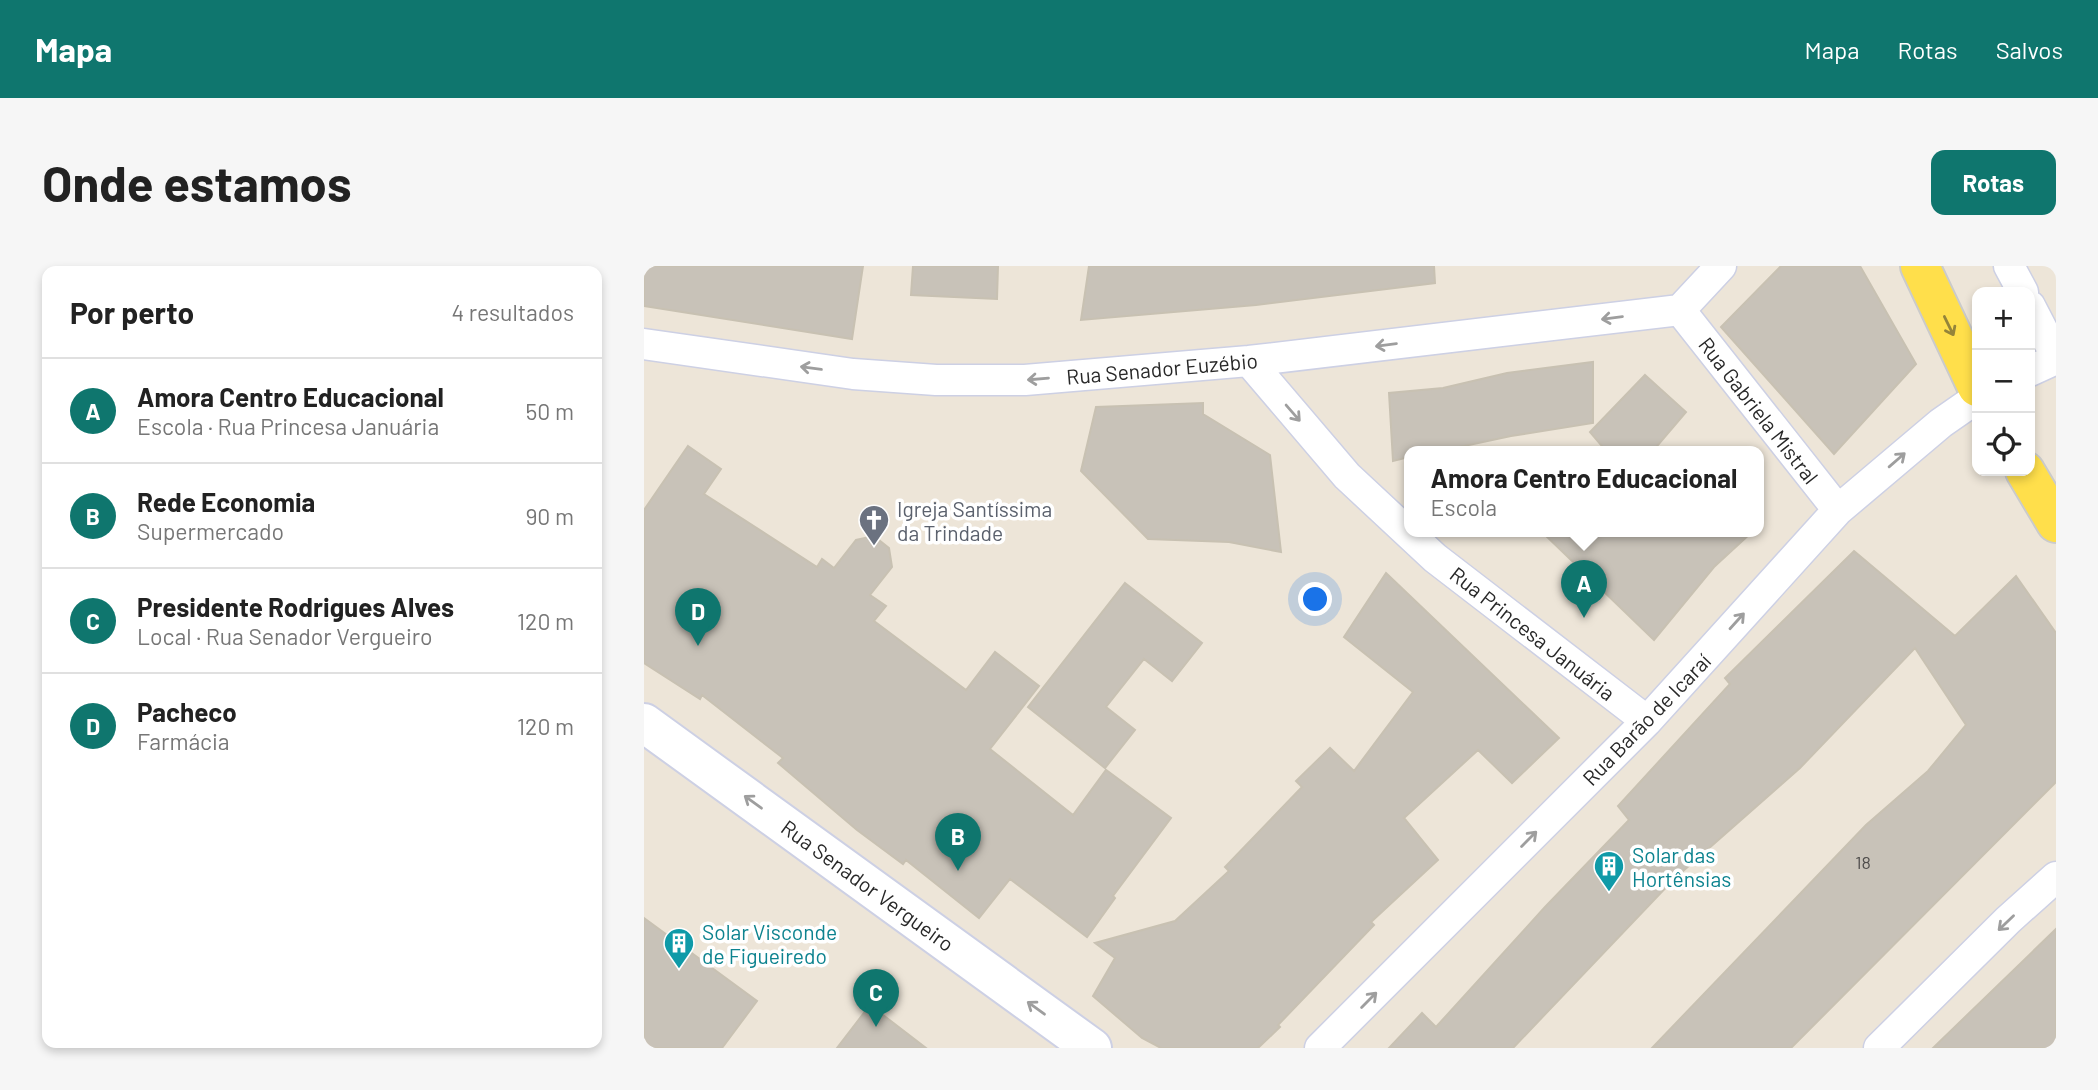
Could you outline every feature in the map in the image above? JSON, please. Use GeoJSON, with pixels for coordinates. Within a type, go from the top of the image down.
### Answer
{"type":"FeatureCollection","features":[{"type":"Feature","properties":{"kind":"main road"},"geometry":{"type":"LineString","coordinates":[[1920,266],[1972,376]]}},
{"type":"Feature","properties":{"kind":"main road"},"geometry":{"type":"LineString","coordinates":[[2028,476],[2056,523]]}},
{"type":"Feature","properties":{"kind":"street"},"geometry":{"type":"LineString","coordinates":[[1680,310],[1721,266]]}},
{"type":"Feature","properties":{"kind":"street"},"geometry":{"type":"LineString","coordinates":[[2009,266],[2020,287]]}},
{"type":"Feature","properties":{"kind":"street","name":"Rua Senador Euzébio"},"geometry":{"type":"LineString","coordinates":[[644,344],[853,374],[936,380],[1025,380],[1249,361],[1680,310]]}},
{"type":"Feature","properties":{"kind":"street","name":"Rua Gabriela Mistral"},"geometry":{"type":"LineString","coordinates":[[1680,310],[1838,510]]}},
{"type":"Feature","properties":{"kind":"street"},"geometry":{"type":"LineString","coordinates":[[2035,316],[2056,357],[2035,369]]}},
{"type":"Feature","properties":{"kind":"street","name":"Rua Princesa Januária"},"geometry":{"type":"LineString","coordinates":[[1249,361],[1347,476],[1404,529]]}},
{"type":"Feature","properties":{"kind":"street","name":"Rua Barão de Icaraí"},"geometry":{"type":"LineString","coordinates":[[1320,1048],[1647,721],[1838,510],[1941,423],[1972,401]]}},
{"type":"Feature","properties":{"kind":"street","name":"Rua Princesa Januária"},"geometry":{"type":"LineString","coordinates":[[1412,537],[1435,558],[1647,721]]}},
{"type":"Feature","properties":{"kind":"street","name":"Rua Senador Vergueiro"},"geometry":{"type":"LineString","coordinates":[[644,723],[1091,1048]]}},
{"type":"Feature","properties":{"kind":"street"},"geometry":{"type":"LineString","coordinates":[[1879,1048],[2008,920],[2056,877]]}},
{"type":"Feature","properties":{"kind":"building"},"geometry":{"type":"Polygon","coordinates":[[[644,266],[863,266],[852,339],[644,306],[644,266]]]}},
{"type":"Feature","properties":{"kind":"building"},"geometry":{"type":"Polygon","coordinates":[[[913,266],[998,266],[997,299],[911,295],[913,266]]]}},
{"type":"Feature","properties":{"kind":"building"},"geometry":{"type":"Polygon","coordinates":[[[1089,266],[1434,266],[1435,283],[1256,305],[1081,320],[1089,266]]]}},
{"type":"Feature","properties":{"kind":"building"},"geometry":{"type":"Polygon","coordinates":[[[1781,266],[1860,266],[1916,364],[1834,454],[1721,327],[1781,266]]]}},
{"type":"Feature","properties":{"kind":"building"},"geometry":{"type":"Polygon","coordinates":[[[1593,362],[1593,423],[1464,446],[1404,446],[1404,458],[1393,461],[1389,393],[1443,388],[1507,373],[1593,362]]]}},
{"type":"Feature","properties":{"kind":"building"},"geometry":{"type":"Polygon","coordinates":[[[1645,375],[1686,412],[1657,446],[1602,446],[1590,432],[1645,375]]]}},
{"type":"Feature","properties":{"kind":"building"},"geometry":{"type":"Polygon","coordinates":[[[1203,403],[1203,414],[1270,455],[1281,552],[1229,542],[1148,539],[1081,471],[1096,407],[1203,403]]]}},
{"type":"Feature","properties":{"kind":"building"},"geometry":{"type":"Polygon","coordinates":[[[688,446],[721,469],[704,494],[817,567],[822,559],[834,568],[856,540],[874,536],[889,548],[892,567],[870,595],[886,606],[874,621],[966,690],[995,652],[1039,686],[990,749],[1073,815],[1106,770],[1171,818],[1113,896],[1115,898],[1087,937],[1010,879],[979,918],[906,860],[903,864],[857,830],[778,763],[783,758],[702,695],[700,699],[644,663],[644,510],[688,446]]]}},
{"type":"Feature","properties":{"kind":"building"},"geometry":{"type":"Polygon","coordinates":[[[1547,537],[1747,537],[1714,567],[1654,640],[1547,537]]]}},
{"type":"Feature","properties":{"kind":"building"},"geometry":{"type":"Polygon","coordinates":[[[1854,551],[1955,636],[2016,576],[2056,633],[2056,782],[1791,1048],[1652,1048],[1866,825],[1928,771],[1966,725],[1915,648],[1800,768],[1674,879],[1513,1048],[1389,1048],[1422,1013],[1436,1027],[1545,907],[1629,820],[1618,806],[1730,684],[1725,678],[1854,551]]]}},
{"type":"Feature","properties":{"kind":"building"},"geometry":{"type":"Polygon","coordinates":[[[1386,573],[1559,738],[1512,783],[1478,750],[1404,818],[1438,860],[1371,922],[1374,925],[1258,1048],[1161,1048],[1142,1038],[1093,996],[1115,958],[1095,943],[1175,921],[1229,871],[1225,867],[1302,787],[1296,781],[1330,748],[1354,771],[1413,692],[1344,637],[1386,573]]]}},
{"type":"Feature","properties":{"kind":"building"},"geometry":{"type":"Polygon","coordinates":[[[1125,583],[1202,643],[1172,681],[1144,659],[1106,707],[1135,730],[1105,768],[1028,707],[1125,583]]]}},
{"type":"Feature","properties":{"kind":"building","name":"Solar Visconde de Figueiredo"},"geometry":{"type":"Polygon","coordinates":[[[644,918],[757,1001],[722,1048],[644,1048],[644,918]]]}},
{"type":"Feature","properties":{"kind":"building"},"geometry":{"type":"Polygon","coordinates":[[[2056,929],[2056,1048],[1933,1048],[2056,929]]]}},
{"type":"Feature","properties":{"kind":"building"},"geometry":{"type":"Polygon","coordinates":[[[870,1005],[926,1048],[837,1048],[870,1005]]]}},
{"type":"Feature","properties":{"kind":"place","name":"Igreja Santíssima da Trindade"},"geometry":{"type":"Point","coordinates":[874,547]}},
{"type":"Feature","properties":{"kind":"place","name":"Amora Centro Educacional"},"geometry":{"type":"Point","coordinates":[1584,618]}},
{"type":"Feature","properties":{"kind":"place","name":"Pacheco"},"geometry":{"type":"Point","coordinates":[698,646]}},
{"type":"Feature","properties":{"kind":"place","name":"Rede Economia"},"geometry":{"type":"Point","coordinates":[958,871]}},
{"type":"Feature","properties":{"kind":"place","name":"Solar das Hortênsias"},"geometry":{"type":"Point","coordinates":[1609,893]}},
{"type":"Feature","properties":{"kind":"place","name":"Solar Visconde de Figueiredo"},"geometry":{"type":"Point","coordinates":[679,970]}},
{"type":"Feature","properties":{"kind":"place","name":"Presidente Rodrigues Alves"},"geometry":{"type":"Point","coordinates":[876,1027]}}]}
